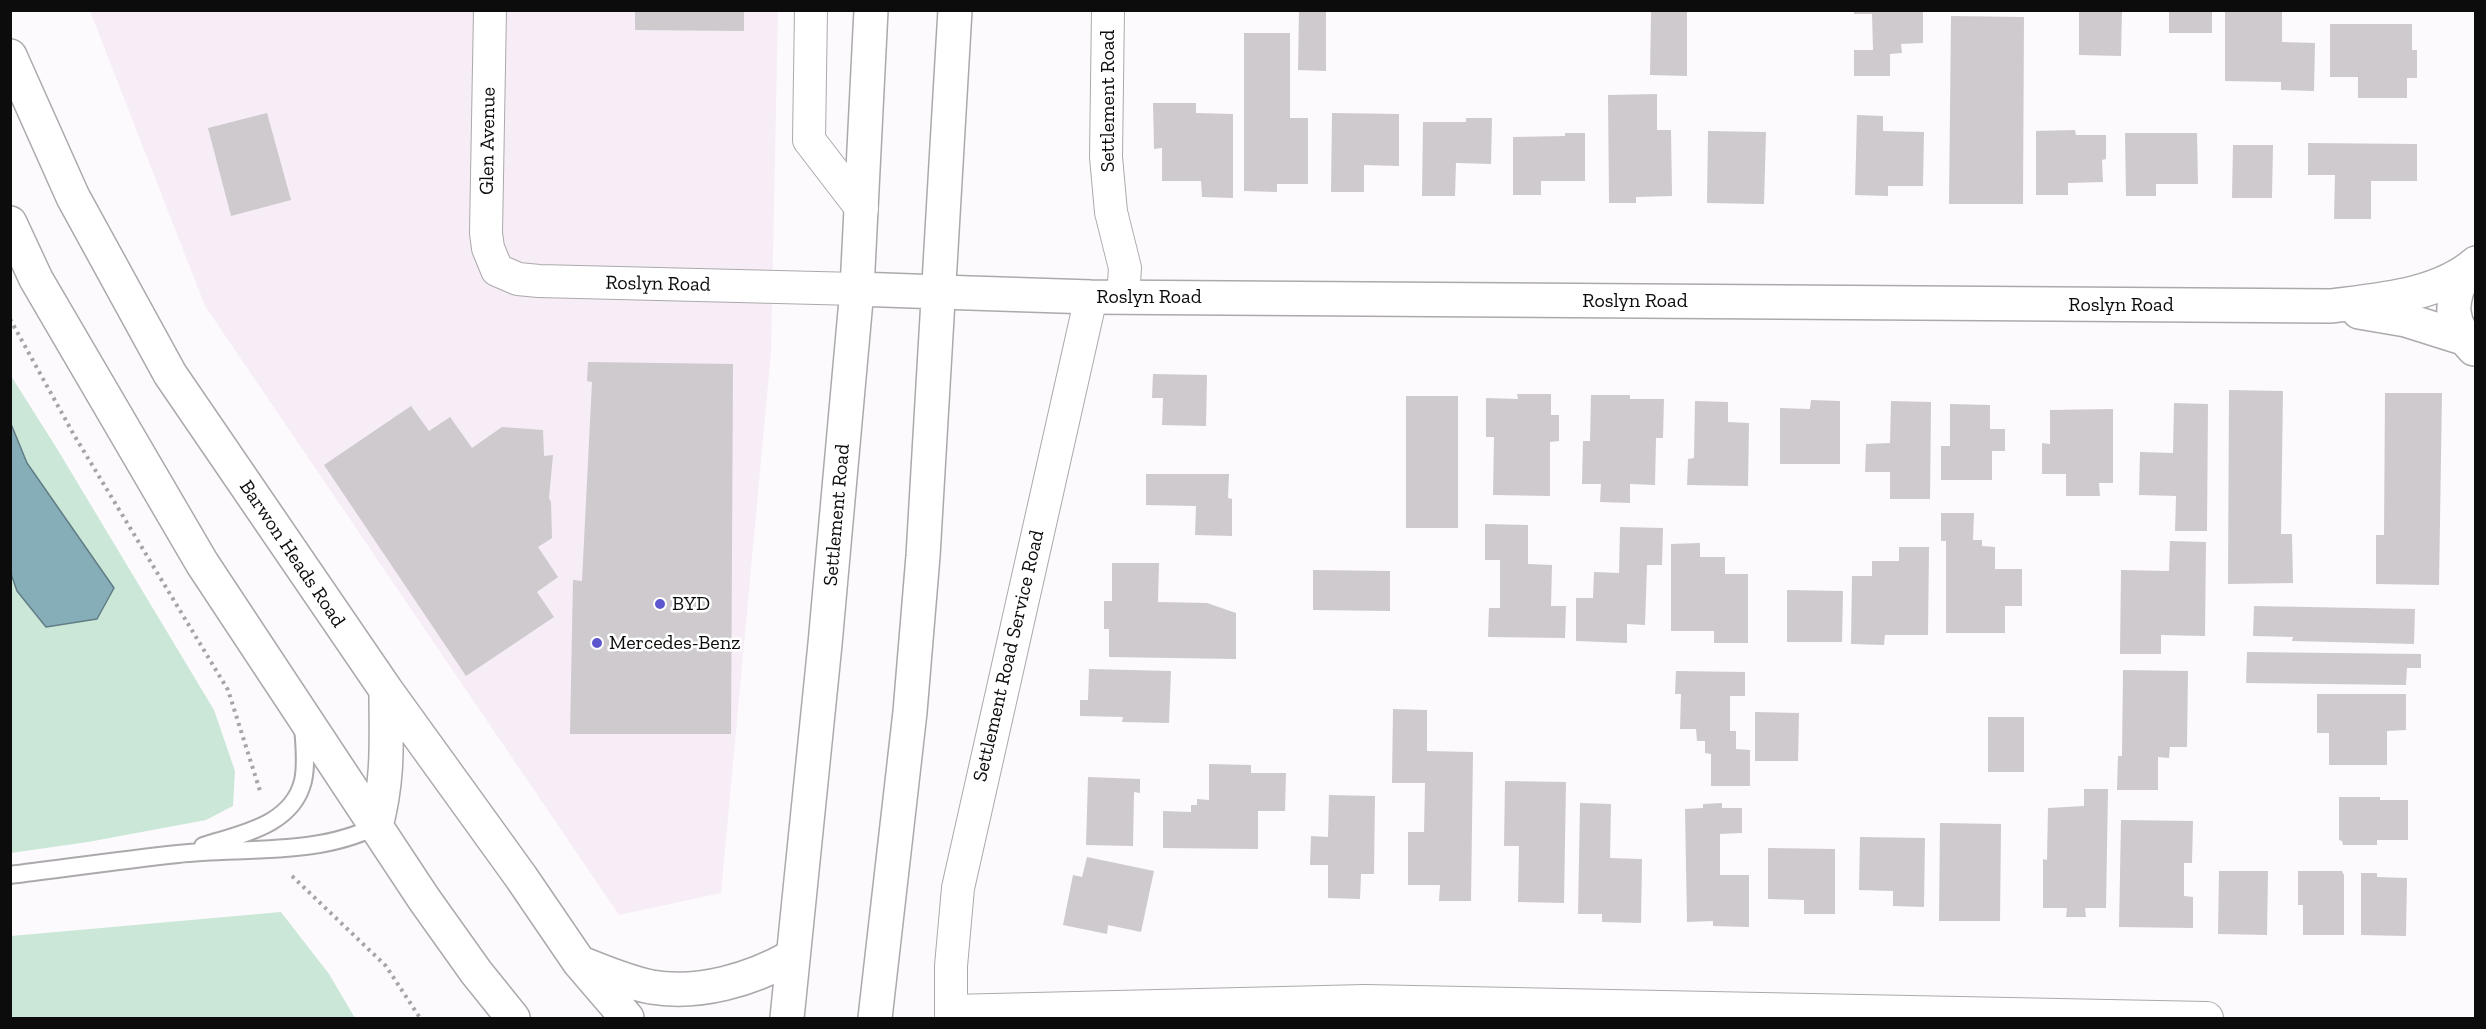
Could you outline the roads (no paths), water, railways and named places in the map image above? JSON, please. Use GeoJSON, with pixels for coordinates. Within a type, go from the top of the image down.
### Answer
{"type":"FeatureCollection","features":[{"type":"Feature","properties":{"kind":"main road","name":"Settlement Road"},"geometry":{"type":"LineString","coordinates":[[787,1018],[825,644],[857,289],[871,10]]}},
{"type":"Feature","properties":{"kind":"main road"},"geometry":{"type":"LineString","coordinates":[[875,1018],[910,712],[923,556],[955,10]]}},
{"type":"Feature","properties":{"kind":"main road","name":"Barwon Heads Road"},"geometry":{"type":"LineString","coordinates":[[10,56],[73,197],[170,374],[386,690],[521,877],[579,962],[627,1018]]}},
{"type":"Feature","properties":{"kind":"main road"},"geometry":{"type":"LineString","coordinates":[[10,223],[36,279],[207,572],[423,899],[513,1018]]}},
{"type":"Feature","properties":{"kind":"main road","name":"Roslyn Road"},"geometry":{"type":"LineString","coordinates":[[857,289],[1091,297],[2330,306],[2406,296],[2470,268]]}},
{"type":"Feature","properties":{"kind":"main road","name":"Roslyn Road"},"geometry":{"type":"LineString","coordinates":[[2470,268],[2456,289],[2453,306],[2455,323],[2472,347]]}},
{"type":"Feature","properties":{"kind":"main road","name":"Roslyn Road"},"geometry":{"type":"LineString","coordinates":[[2330,306],[2406,320],[2472,347]]}},
{"type":"Feature","properties":{"kind":"main road"},"geometry":{"type":"LineString","coordinates":[[376,826],[387,771],[386,690]]}},
{"type":"Feature","properties":{"kind":"main road"},"geometry":{"type":"LineString","coordinates":[[579,962],[636,983],[675,988],[709,986],[748,977],[793,956]]}},
{"type":"Feature","properties":{"kind":"main road"},"geometry":{"type":"LineString","coordinates":[[476,972],[506,1018]]}},
{"type":"Feature","properties":{"kind":"street","name":"Glen Avenue"},"geometry":{"type":"LineString","coordinates":[[490,10],[486,232],[488,248],[496,270]]}},
{"type":"Feature","properties":{"kind":"street"},"geometry":{"type":"LineString","coordinates":[[811,10],[809,140],[862,209]]}},
{"type":"Feature","properties":{"kind":"street","name":"Settlement Road"},"geometry":{"type":"LineString","coordinates":[[1108,10],[1106,157],[1111,212],[1125,268],[1123,297]]}},
{"type":"Feature","properties":{"kind":"street","name":"Roslyn Road"},"geometry":{"type":"LineString","coordinates":[[496,270],[518,279],[538,281],[857,289]]}},
{"type":"Feature","properties":{"kind":"street","name":"Settlement Road Service Road"},"geometry":{"type":"LineString","coordinates":[[951,1015],[951,966],[958,888],[1091,297]]}},
{"type":"Feature","properties":{"kind":"street"},"geometry":{"type":"LineString","coordinates":[[951,1015],[1365,1001],[2206,1018]]}},
{"type":"Feature","properties":{"kind":"lane"},"geometry":{"type":"LineString","coordinates":[[180,854],[270,823],[288,808],[298,794],[303,781],[305,764],[302,718]]}},
{"type":"Feature","properties":{"kind":"lane"},"geometry":{"type":"LineString","coordinates":[[10,875],[180,854],[325,843],[362,833],[376,826]]}},
{"type":"Feature","properties":{"kind":"water"},"geometry":{"type":"Polygon","coordinates":[[[11,424],[27,463],[114,588],[97,619],[46,627],[17,591],[10,571],[11,424]]]}},
{"type":"Feature","properties":{"kind":"place","name":"BYD"},"geometry":{"type":"Point","coordinates":[660,604]}},
{"type":"Feature","properties":{"kind":"place","name":"Mercedes-Benz"},"geometry":{"type":"Point","coordinates":[597,643]}}]}
